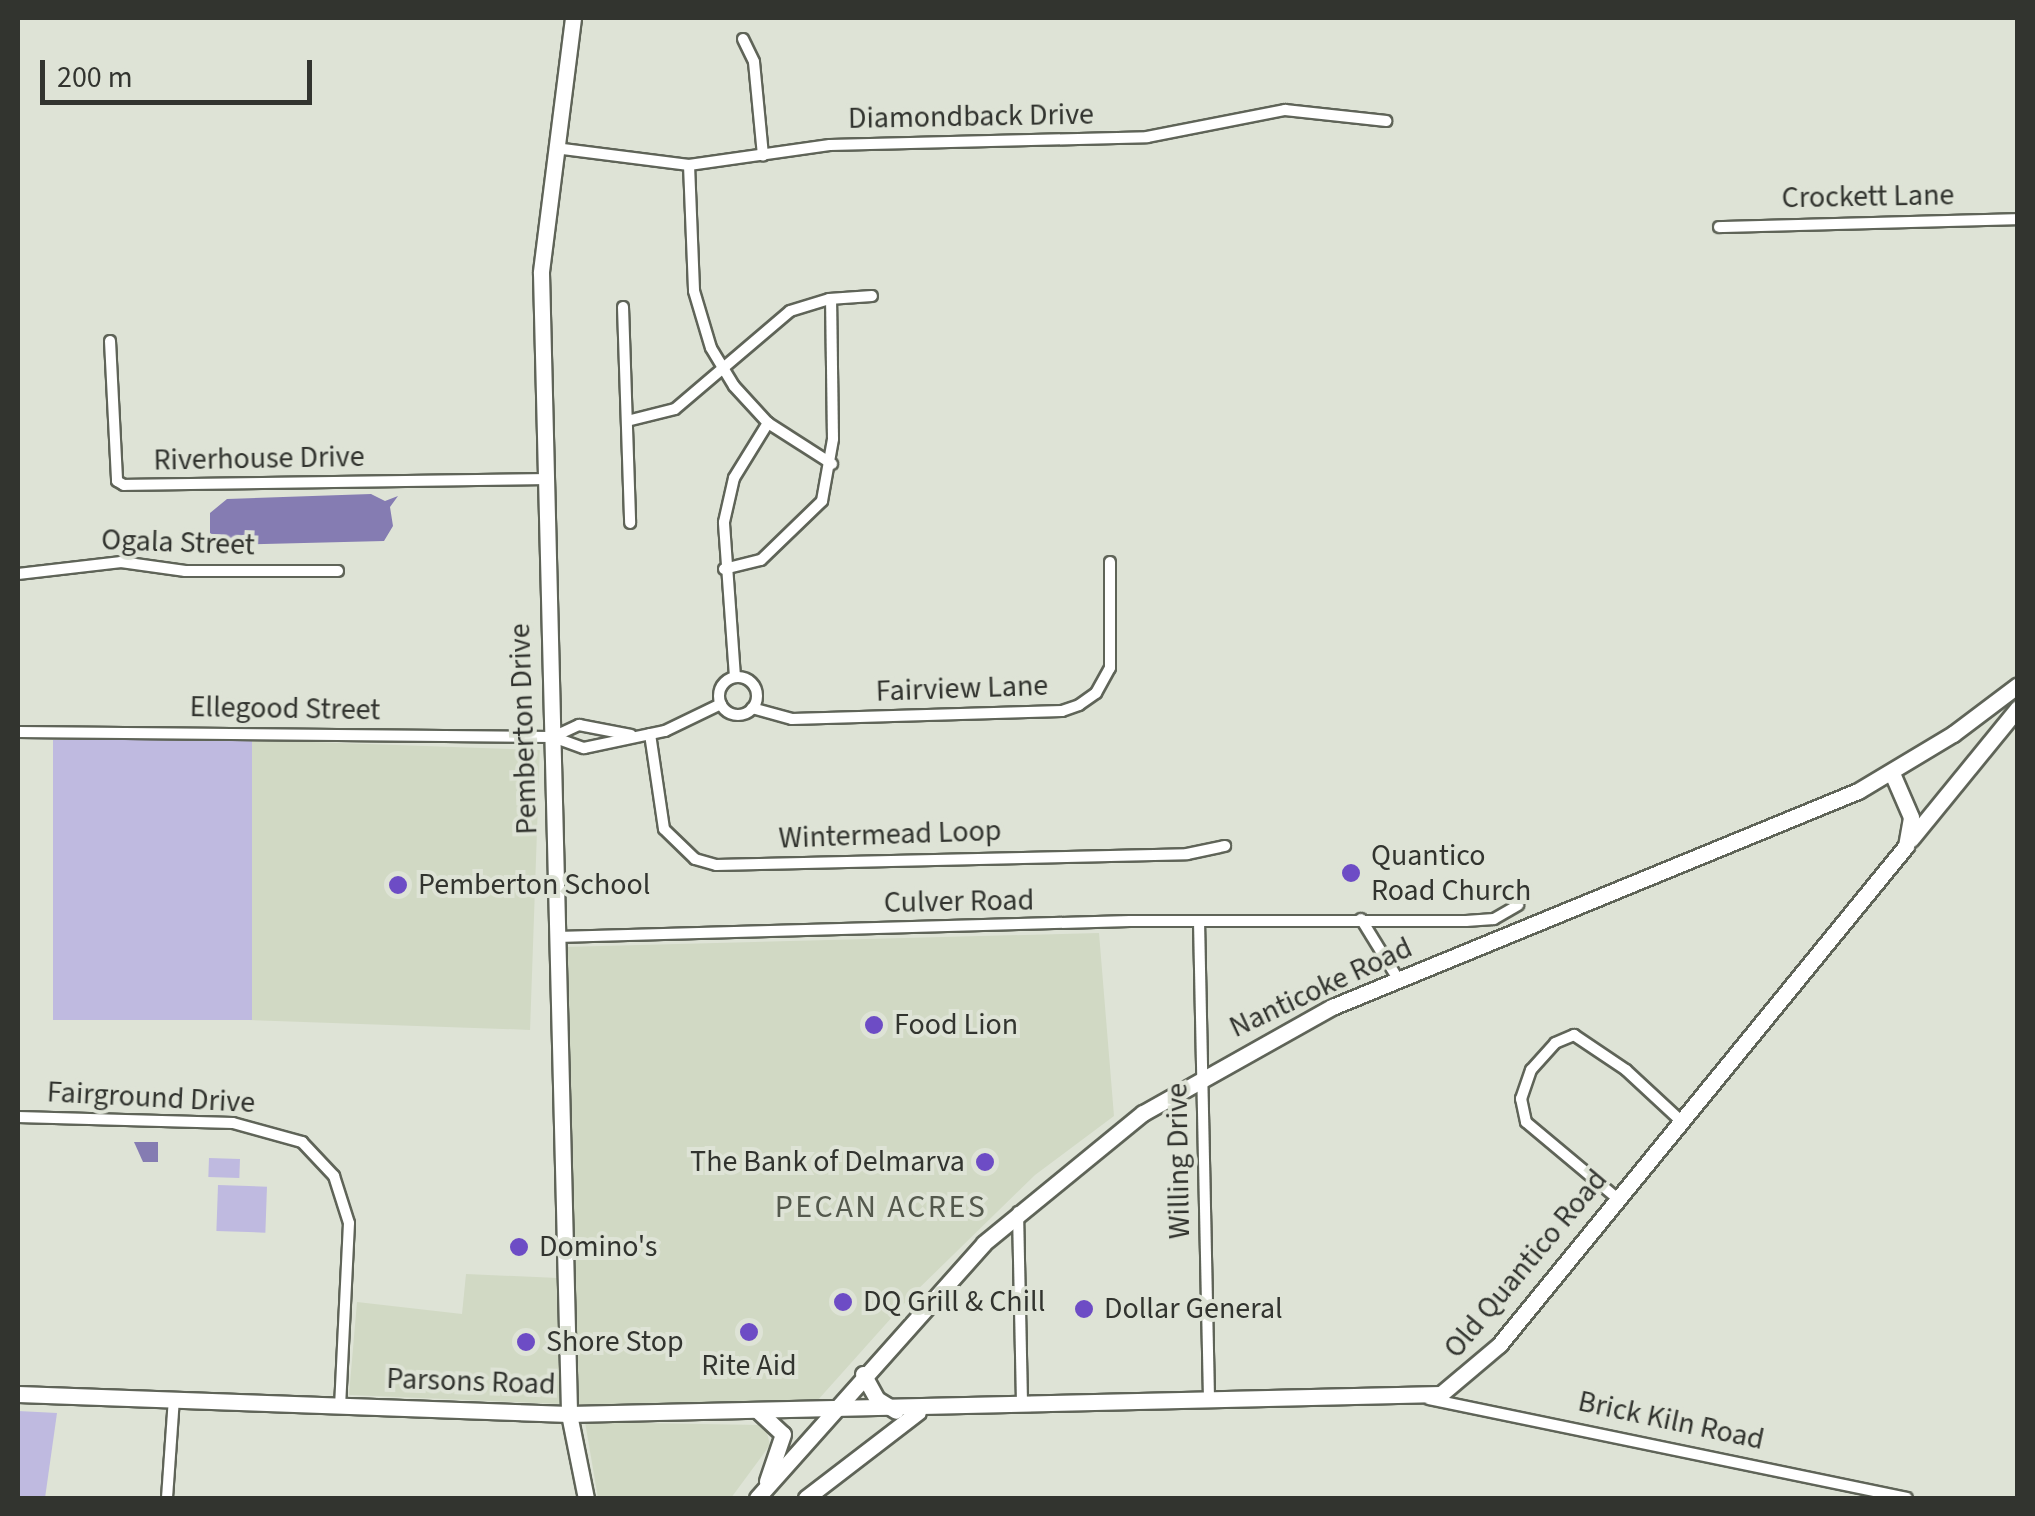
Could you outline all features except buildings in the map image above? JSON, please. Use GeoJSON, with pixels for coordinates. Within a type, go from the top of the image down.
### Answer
{"type":"FeatureCollection","features":[{"type":"Feature","properties":{"kind":"street","name":"Pemberton Drive"},"geometry":{"type":"LineString","coordinates":[[573,18],[541,268],[569,1414],[586,1498]]}},
{"type":"Feature","properties":{"kind":"street"},"geometry":{"type":"LineString","coordinates":[[743,39],[754,62],[763,156]]}},
{"type":"Feature","properties":{"kind":"street","name":"Diamondback Drive"},"geometry":{"type":"LineString","coordinates":[[554,148],[689,165],[848,144],[1147,136],[1285,110],[1386,121]]}},
{"type":"Feature","properties":{"kind":"street"},"geometry":{"type":"LineString","coordinates":[[689,165],[694,291],[725,372],[768,423],[832,464]]}},
{"type":"Feature","properties":{"kind":"street","name":"Crockett Lane"},"geometry":{"type":"LineString","coordinates":[[1720,226],[2018,220]]}},
{"type":"Feature","properties":{"kind":"street"},"geometry":{"type":"LineString","coordinates":[[626,421],[676,409],[725,372],[790,311],[831,298],[872,296]]}},
{"type":"Feature","properties":{"kind":"street"},"geometry":{"type":"LineString","coordinates":[[724,569],[761,560],[822,501],[832,464],[831,298]]}},
{"type":"Feature","properties":{"kind":"street"},"geometry":{"type":"LineString","coordinates":[[623,307],[630,524]]}},
{"type":"Feature","properties":{"kind":"street","name":"Riverhouse Drive"},"geometry":{"type":"LineString","coordinates":[[110,341],[117,481],[124,486],[544,479]]}},
{"type":"Feature","properties":{"kind":"street"},"geometry":{"type":"LineString","coordinates":[[735,677],[724,569],[730,494],[768,423]]}},
{"type":"Feature","properties":{"kind":"street","name":"Ogala Street"},"geometry":{"type":"LineString","coordinates":[[18,574],[122,562],[185,571],[338,571]]}},
{"type":"Feature","properties":{"kind":"street","name":"Fairview Lane"},"geometry":{"type":"LineString","coordinates":[[752,708],[792,719],[1062,712],[1080,705],[1096,693],[1110,668],[1110,562]]}},
{"type":"Feature","properties":{"kind":"street"},"geometry":{"type":"LineString","coordinates":[[721,704],[734,714],[752,708],[754,686],[735,677]]}},
{"type":"Feature","properties":{"kind":"street"},"geometry":{"type":"LineString","coordinates":[[721,704],[721,687],[735,677]]}},
{"type":"Feature","properties":{"kind":"street","name":"Nanticoke Road"},"geometry":{"type":"LineString","coordinates":[[761,1494],[830,1411],[1018,1212],[1120,1129],[1203,1076],[1398,980],[1791,821],[1892,773],[2018,684]]}},
{"type":"Feature","properties":{"kind":"street"},"geometry":{"type":"LineString","coordinates":[[553,737],[584,748],[650,734],[721,704]]}},
{"type":"Feature","properties":{"kind":"street","name":"Old Quantico Road"},"geometry":{"type":"LineString","coordinates":[[922,1410],[1209,1400],[1423,1398],[1454,1388],[1477,1370],[2018,708]]}},
{"type":"Feature","properties":{"kind":"street"},"geometry":{"type":"LineString","coordinates":[[553,737],[579,725],[632,736]]}},
{"type":"Feature","properties":{"kind":"street","name":"Ellegood Street"},"geometry":{"type":"LineString","coordinates":[[18,732],[553,737]]}},
{"type":"Feature","properties":{"kind":"street","name":"Wintermead Loop"},"geometry":{"type":"LineString","coordinates":[[650,734],[664,828],[695,860],[716,865],[1187,854],[1225,846]]}},
{"type":"Feature","properties":{"kind":"street"},"geometry":{"type":"LineString","coordinates":[[1892,773],[1910,817],[1906,846]]}},
{"type":"Feature","properties":{"kind":"street","name":"Culver Road"},"geometry":{"type":"LineString","coordinates":[[557,937],[1494,919],[1518,905]]}},
{"type":"Feature","properties":{"kind":"street"},"geometry":{"type":"LineString","coordinates":[[1361,920],[1398,980]]}},
{"type":"Feature","properties":{"kind":"street","name":"Willing Drive"},"geometry":{"type":"LineString","coordinates":[[1199,922],[1209,1400]]}},
{"type":"Feature","properties":{"kind":"street"},"geometry":{"type":"LineString","coordinates":[[1618,1199],[1526,1122],[1522,1099],[1531,1070],[1555,1043],[1574,1035],[1626,1070],[1681,1121]]}},
{"type":"Feature","properties":{"kind":"street","name":"Fairground Drive"},"geometry":{"type":"LineString","coordinates":[[18,1117],[234,1123],[302,1142],[334,1176],[349,1223],[340,1404]]}},
{"type":"Feature","properties":{"kind":"street"},"geometry":{"type":"LineString","coordinates":[[1018,1212],[1022,1406]]}},
{"type":"Feature","properties":{"kind":"street"},"geometry":{"type":"LineString","coordinates":[[864,1374],[878,1398],[896,1411]]}},
{"type":"Feature","properties":{"kind":"street","name":"Parsons Road"},"geometry":{"type":"LineString","coordinates":[[18,1394],[569,1414],[922,1410]]}},
{"type":"Feature","properties":{"kind":"street"},"geometry":{"type":"LineString","coordinates":[[167,1498],[174,1398]]}},
{"type":"Feature","properties":{"kind":"street","name":"Brick Kiln Road"},"geometry":{"type":"LineString","coordinates":[[1423,1398],[1907,1498]]}},
{"type":"Feature","properties":{"kind":"street"},"geometry":{"type":"LineString","coordinates":[[757,1410],[783,1434],[761,1494]]}},
{"type":"Feature","properties":{"kind":"street"},"geometry":{"type":"LineString","coordinates":[[806,1498],[922,1410]]}},
{"type":"Feature","properties":{"kind":"shaded area"},"geometry":{"type":"Polygon","coordinates":[[[371,494],[385,501],[398,496],[390,507],[393,526],[384,541],[229,545],[210,533],[210,513],[227,499],[371,494]]]}},
{"type":"Feature","properties":{"kind":"shaded area"},"geometry":{"type":"Polygon","coordinates":[[[53,740],[252,740],[252,1020],[53,1020],[53,740]]]}},
{"type":"Feature","properties":{"kind":"shaded area","name":"Pemberton School"},"geometry":{"type":"Polygon","coordinates":[[[252,740],[540,750],[530,1030],[242,1020],[252,740]]]}},
{"type":"Feature","properties":{"kind":"shaded area"},"geometry":{"type":"Polygon","coordinates":[[[1099,933],[1114,1116],[1035,1175],[910,1297],[817,1401],[579,1405],[564,947],[1099,933]]]}},
{"type":"Feature","properties":{"kind":"shaded area"},"geometry":{"type":"Polygon","coordinates":[[[134,1142],[158,1142],[158,1162],[143,1162],[134,1142]]]}},
{"type":"Feature","properties":{"kind":"shaded area"},"geometry":{"type":"Polygon","coordinates":[[[209,1158],[240,1159],[239,1178],[208,1177],[209,1158]]]}},
{"type":"Feature","properties":{"kind":"shaded area"},"geometry":{"type":"Polygon","coordinates":[[[218,1185],[267,1187],[265,1233],[216,1231],[218,1185]]]}},
{"type":"Feature","properties":{"kind":"shaded area"},"geometry":{"type":"Polygon","coordinates":[[[466,1274],[558,1278],[560,1404],[349,1395],[357,1302],[462,1314],[466,1274]]]}},
{"type":"Feature","properties":{"kind":"shaded area"},"geometry":{"type":"Polygon","coordinates":[[[18,1411],[57,1413],[45,1498],[18,1498],[18,1411]]]}},
{"type":"Feature","properties":{"kind":"shaded area"},"geometry":{"type":"Polygon","coordinates":[[[585,1422],[758,1425],[766,1429],[770,1445],[731,1498],[598,1498],[585,1422]]]}},
{"type":"Feature","properties":{"kind":"place","name":"Quantico Road Church"},"geometry":{"type":"Point","coordinates":[1351,873]}},
{"type":"Feature","properties":{"kind":"place","name":"Pemberton School"},"geometry":{"type":"Point","coordinates":[398,885]}},
{"type":"Feature","properties":{"kind":"place","name":"Food Lion"},"geometry":{"type":"Point","coordinates":[874,1025]}},
{"type":"Feature","properties":{"kind":"place","name":"The Bank of Delmarva"},"geometry":{"type":"Point","coordinates":[985,1162]}},
{"type":"Feature","properties":{"kind":"place","name":"Domino's"},"geometry":{"type":"Point","coordinates":[519,1247]}},
{"type":"Feature","properties":{"kind":"place","name":"DQ Grill & Chill"},"geometry":{"type":"Point","coordinates":[843,1302]}},
{"type":"Feature","properties":{"kind":"place","name":"Dollar General"},"geometry":{"type":"Point","coordinates":[1084,1309]}},
{"type":"Feature","properties":{"kind":"place","name":"Rite Aid"},"geometry":{"type":"Point","coordinates":[749,1332]}},
{"type":"Feature","properties":{"kind":"place","name":"Shore Stop"},"geometry":{"type":"Point","coordinates":[526,1342]}},
{"type":"Feature","properties":{"kind":"district","name":"PECAN ACRES"},"geometry":{"type":"Point","coordinates":[881,1207]}}]}
